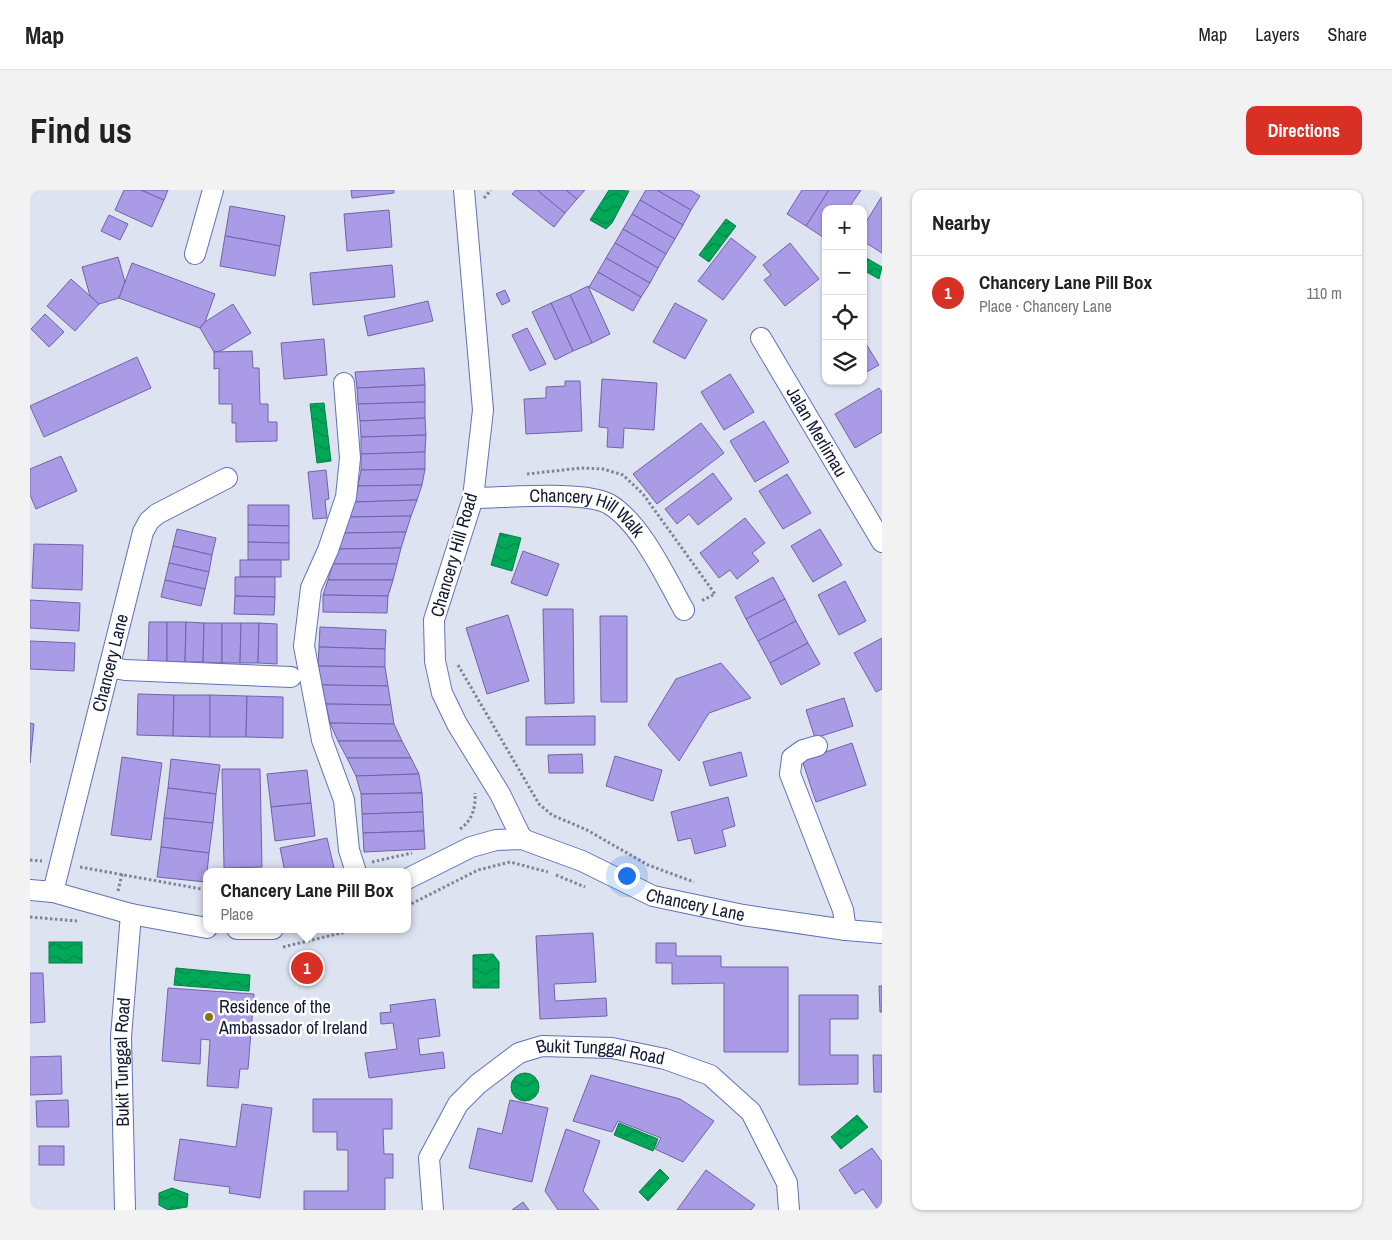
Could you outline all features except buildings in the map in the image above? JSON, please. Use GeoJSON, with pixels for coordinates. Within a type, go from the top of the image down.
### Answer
{"type":"FeatureCollection","features":[{"type":"Feature","properties":{"kind":"street"},"geometry":{"type":"LineString","coordinates":[[195,254],[214,190]]}},
{"type":"Feature","properties":{"kind":"street","name":"Chancery Hill Road"},"geometry":{"type":"LineString","coordinates":[[468,193],[483,410],[473,498],[434,620],[434,661],[442,693],[457,724],[500,794],[522,839]]}},
{"type":"Feature","properties":{"kind":"street","name":"Jalan Merlimau"},"geometry":{"type":"LineString","coordinates":[[760,338],[879,529]]}},
{"type":"Feature","properties":{"kind":"street"},"geometry":{"type":"LineString","coordinates":[[344,383],[350,458],[346,496],[328,550],[311,588],[304,646],[322,740],[344,800],[349,850],[355,868]]}},
{"type":"Feature","properties":{"kind":"street","name":"Chancery Lane"},"geometry":{"type":"LineString","coordinates":[[53,892],[143,532],[149,520],[158,514],[227,478]]}},
{"type":"Feature","properties":{"kind":"street","name":"Chancery Hill Walk"},"geometry":{"type":"LineString","coordinates":[[473,498],[573,497],[596,499],[610,504],[631,524],[650,551],[684,610]]}},
{"type":"Feature","properties":{"kind":"street"},"geometry":{"type":"LineString","coordinates":[[109,667],[125,670],[291,677]]}},
{"type":"Feature","properties":{"kind":"street"},"geometry":{"type":"LineString","coordinates":[[817,746],[803,750],[792,758],[790,774],[843,910],[846,930]]}},
{"type":"Feature","properties":{"kind":"street","name":"Chancery Lane"},"geometry":{"type":"LineString","coordinates":[[411,877],[471,847],[496,840],[522,839],[582,861],[652,896],[743,915],[846,930],[882,933]]}},
{"type":"Feature","properties":{"kind":"street"},"geometry":{"type":"LineString","coordinates":[[30,890],[53,892],[131,914],[203,927]]}},
{"type":"Feature","properties":{"kind":"street","name":"Bukit Tunggal Road"},"geometry":{"type":"LineString","coordinates":[[125,1210],[121,1037],[131,914]]}},
{"type":"Feature","properties":{"kind":"street","name":"Bukit Tunggal Road"},"geometry":{"type":"LineString","coordinates":[[433,1210],[430,1158],[458,1104],[478,1084],[519,1053],[542,1046],[612,1048],[665,1059],[710,1075],[751,1112],[787,1183],[788,1210]]}},
{"type":"Feature","properties":{"kind":"path"},"geometry":{"type":"LineString","coordinates":[[539,804],[552,815],[587,830],[648,865],[698,884]]}},
{"type":"Feature","properties":{"kind":"path"},"geometry":{"type":"LineString","coordinates":[[458,830],[466,825]]}},
{"type":"Feature","properties":{"kind":"path"},"geometry":{"type":"LineString","coordinates":[[359,868],[417,852]]}},
{"type":"Feature","properties":{"kind":"path"},"geometry":{"type":"LineString","coordinates":[[30,860],[60,863],[203,889]]}},
{"type":"Feature","properties":{"kind":"path"},"geometry":{"type":"LineString","coordinates":[[30,917],[86,924]]}},
{"type":"Feature","properties":{"kind":"water"},"geometry":{"type":"Polygon","coordinates":[[[609,190],[629,191],[612,223],[606,229],[590,220],[609,190]]]}},
{"type":"Feature","properties":{"kind":"water"},"geometry":{"type":"Polygon","coordinates":[[[726,219],[736,226],[709,262],[699,255],[726,219]]]}},
{"type":"Feature","properties":{"kind":"water"},"geometry":{"type":"Polygon","coordinates":[[[867,258],[882,267],[879,279],[867,272],[867,258]]]}},
{"type":"Feature","properties":{"kind":"water"},"geometry":{"type":"Polygon","coordinates":[[[324,403],[331,461],[317,463],[310,404],[324,403]]]}},
{"type":"Feature","properties":{"kind":"water"},"geometry":{"type":"Polygon","coordinates":[[[500,533],[521,538],[512,571],[491,565],[500,533]]]}},
{"type":"Feature","properties":{"kind":"water"},"geometry":{"type":"Polygon","coordinates":[[[49,942],[82,942],[82,963],[49,963],[49,942]]]}},
{"type":"Feature","properties":{"kind":"water"},"geometry":{"type":"Polygon","coordinates":[[[493,954],[499,962],[499,988],[473,988],[473,955],[493,954]]]}},
{"type":"Feature","properties":{"kind":"water"},"geometry":{"type":"Polygon","coordinates":[[[176,968],[250,975],[249,991],[174,985],[176,968]]]}},
{"type":"Feature","properties":{"kind":"water"},"geometry":{"type":"Polygon","coordinates":[[[525,1073],[535,1077],[539,1087],[535,1097],[525,1101],[515,1097],[511,1087],[515,1077],[525,1073]]]}},
{"type":"Feature","properties":{"kind":"water"},"geometry":{"type":"Polygon","coordinates":[[[857,1115],[868,1127],[841,1149],[831,1137],[857,1115]]]}},
{"type":"Feature","properties":{"kind":"water"},"geometry":{"type":"Polygon","coordinates":[[[619,1123],[658,1139],[653,1151],[614,1135],[619,1123]]]}},
{"type":"Feature","properties":{"kind":"water"},"geometry":{"type":"Polygon","coordinates":[[[660,1169],[669,1178],[648,1201],[639,1192],[660,1169]]]}},
{"type":"Feature","properties":{"kind":"water"},"geometry":{"type":"Polygon","coordinates":[[[172,1188],[188,1194],[187,1207],[168,1210],[159,1205],[159,1193],[172,1188]]]}},
{"type":"Feature","properties":{"kind":"place","name":"Chancery Lane Pill Box"},"geometry":{"type":"Point","coordinates":[307,968]}},
{"type":"Feature","properties":{"kind":"place","name":"Residence of the Ambassador of Ireland"},"geometry":{"type":"Point","coordinates":[209,1017]}}]}
